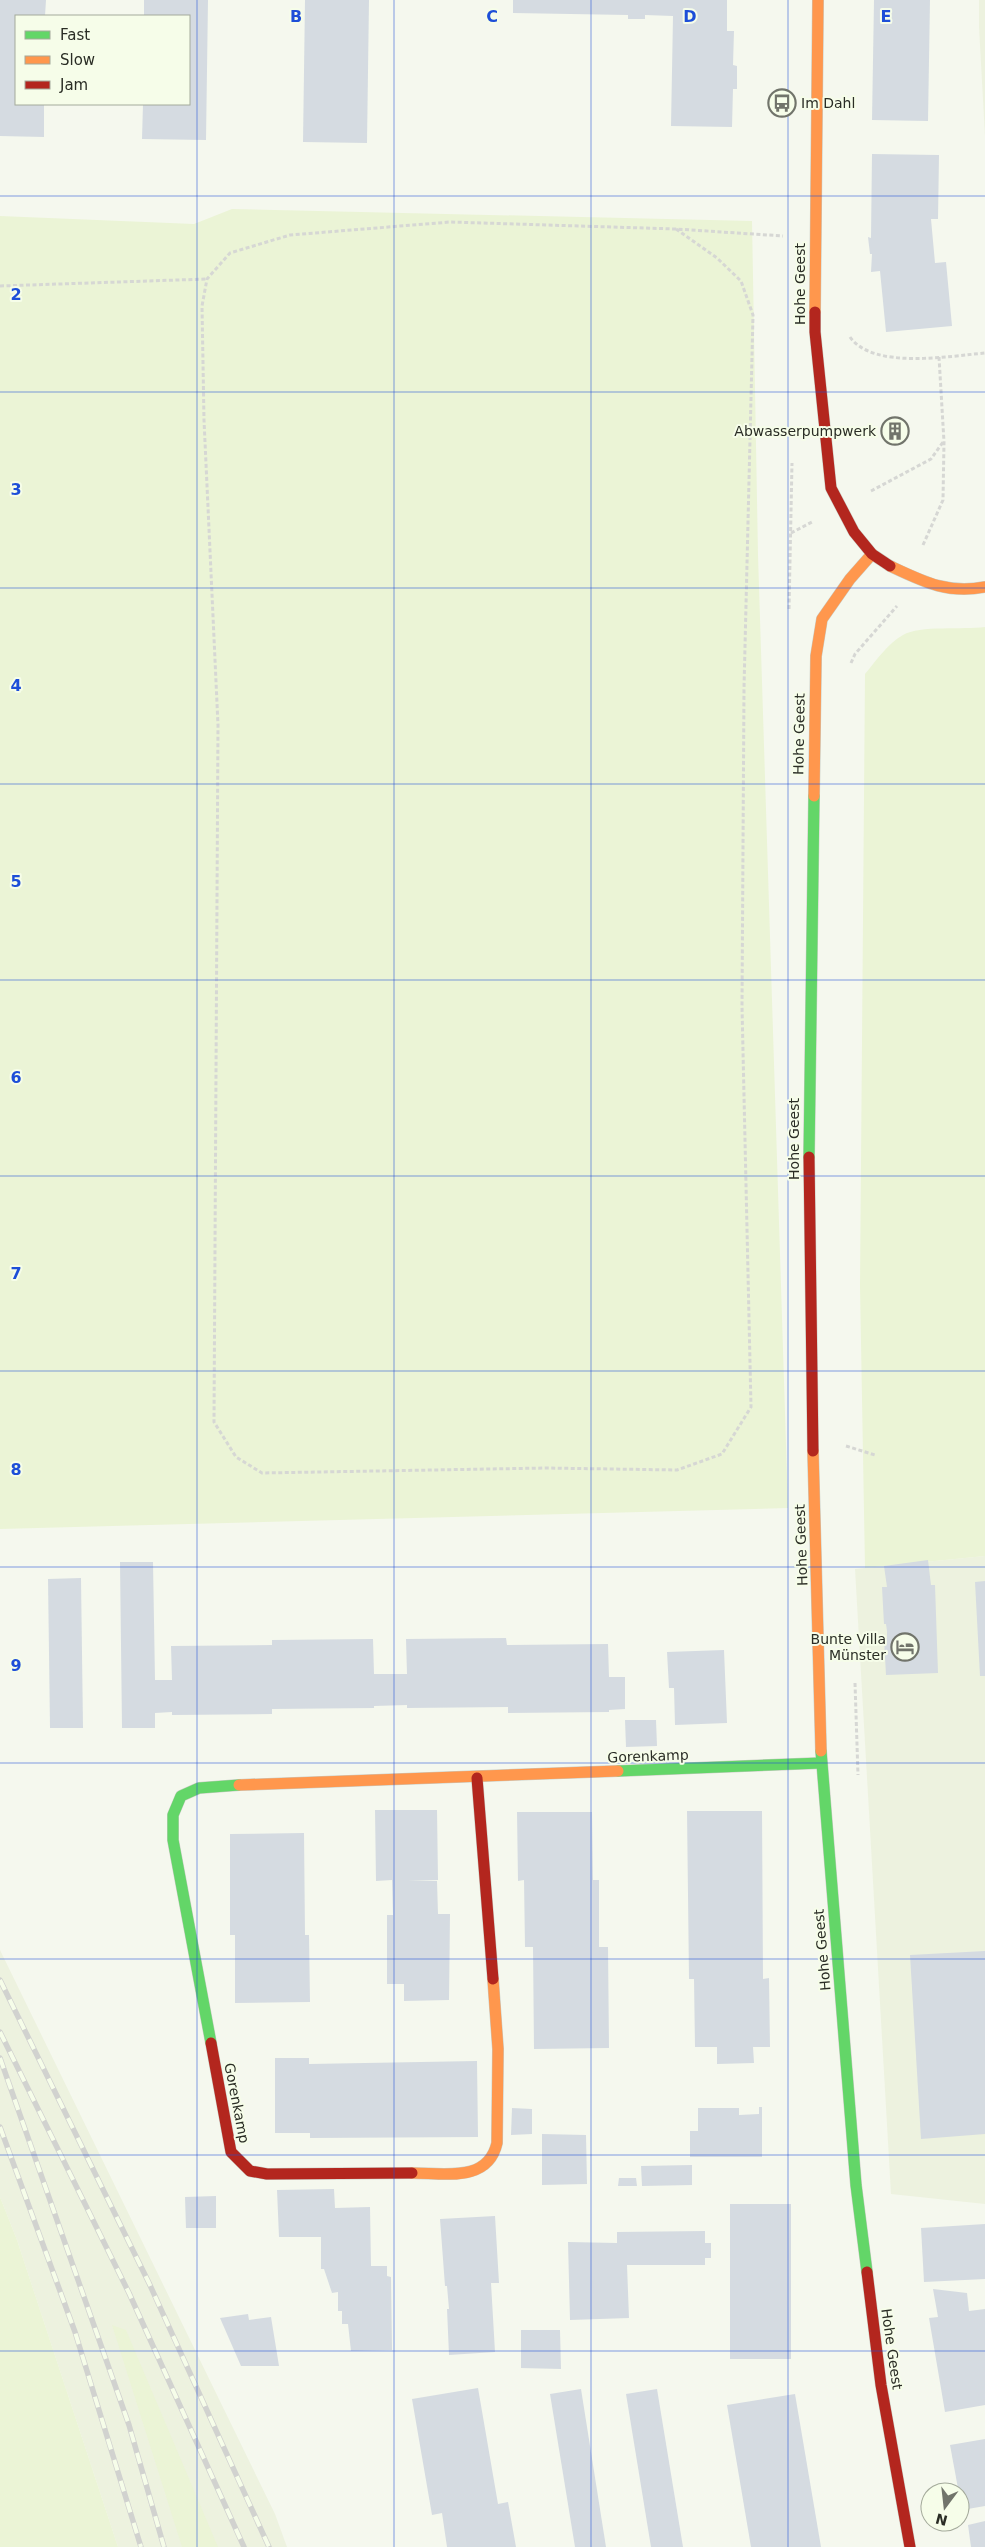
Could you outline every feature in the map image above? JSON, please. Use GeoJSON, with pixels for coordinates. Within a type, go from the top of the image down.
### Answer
{"type":"FeatureCollection","features":[{"type":"Feature","properties":{"kind":"street","name":"Hohe Geest"},"geometry":{"type":"LineString","coordinates":[[818,0],[815,332],[831,488],[854,532],[872,554],[889,566],[929,584],[964,591],[985,587]]}},
{"type":"Feature","properties":{"kind":"street","name":"Hohe Geest"},"geometry":{"type":"LineString","coordinates":[[872,554],[850,579],[822,619],[816,656],[808,1114],[821,1763],[856,2185],[881,2385],[910,2547]]}},
{"type":"Feature","properties":{"kind":"street","name":"Gorenkamp"},"geometry":{"type":"LineString","coordinates":[[477,1778],[498,2049],[497,2143],[495,2156],[487,2167],[472,2173],[267,2174],[250,2170],[230,2152],[173,1840],[173,1815],[181,1796],[199,1788],[821,1763]]}},
{"type":"Feature","properties":{"kind":"path"},"geometry":{"type":"LineString","coordinates":[[676,229],[717,258],[742,281],[753,315],[744,688],[742,996],[751,1407],[722,1454],[677,1470],[546,1468],[262,1472],[236,1457],[214,1422],[218,725],[204,410],[202,306],[207,278],[230,253],[290,235],[450,222],[676,229],[815,237]]}},
{"type":"Feature","properties":{"kind":"path"},"geometry":{"type":"LineString","coordinates":[[0,286],[207,278]]}},
{"type":"Feature","properties":{"kind":"path"},"geometry":{"type":"LineString","coordinates":[[848,334],[855,344],[887,357],[939,357],[985,353]]}},
{"type":"Feature","properties":{"kind":"path"},"geometry":{"type":"LineString","coordinates":[[847,669],[855,654],[896,607],[943,500],[944,442],[939,357]]}},
{"type":"Feature","properties":{"kind":"path"},"geometry":{"type":"LineString","coordinates":[[855,1678],[858,1776]]}},
{"type":"Feature","properties":{"kind":"shaded area"},"geometry":{"type":"Polygon","coordinates":[[[979,0],[985,0],[985,136],[979,27],[979,0]]]}},
{"type":"Feature","properties":{"kind":"shaded area"},"geometry":{"type":"Polygon","coordinates":[[[232,209],[752,221],[758,555],[788,1508],[0,1529],[0,216],[194,224],[232,209]]]}},
{"type":"Feature","properties":{"kind":"shaded area"},"geometry":{"type":"Polygon","coordinates":[[[985,627],[985,1556],[865,1568],[860,1286],[865,674],[882,653],[903,635],[920,630],[985,627]]]}},
{"type":"Feature","properties":{"kind":"shaded area"},"geometry":{"type":"Polygon","coordinates":[[[985,1556],[985,2204],[891,2194],[855,1569],[985,1556]]]}},
{"type":"Feature","properties":{"kind":"shaded area"},"geometry":{"type":"Polygon","coordinates":[[[0,1950],[275,2514],[287,2547],[118,2547],[17,2240],[0,2197],[0,1950]]]}},
{"type":"Feature","properties":{"kind":"shaded area"},"geometry":{"type":"Polygon","coordinates":[[[0,2197],[17,2240],[118,2547],[0,2547],[0,2197]]]}},
{"type":"Feature","properties":{"kind":"shaded area"},"geometry":{"type":"Polygon","coordinates":[[[112,2325],[126,2330],[218,2547],[182,2547],[112,2325]]]}},
{"type":"Feature","properties":{"kind":"building"},"geometry":{"type":"Polygon","coordinates":[[[0,0],[46,0],[45,15],[15,15],[15,105],[44,105],[44,137],[0,136],[0,0]]]}},
{"type":"Feature","properties":{"kind":"building"},"geometry":{"type":"Polygon","coordinates":[[[144,0],[208,0],[206,140],[142,139],[143,105],[190,105],[190,15],[144,15],[144,0]]]}},
{"type":"Feature","properties":{"kind":"building"},"geometry":{"type":"Polygon","coordinates":[[[305,0],[369,0],[367,143],[303,142],[305,0]]]}},
{"type":"Feature","properties":{"kind":"building"},"geometry":{"type":"Polygon","coordinates":[[[513,0],[727,0],[727,31],[734,31],[733,65],[737,66],[737,89],[733,89],[732,127],[671,126],[673,16],[645,15],[645,19],[628,19],[628,15],[513,13],[513,0]]]}},
{"type":"Feature","properties":{"kind":"building"},"geometry":{"type":"Polygon","coordinates":[[[874,0],[930,0],[928,121],[872,120],[874,0]]]}},
{"type":"Feature","properties":{"kind":"building"},"geometry":{"type":"Polygon","coordinates":[[[872,154],[939,155],[938,219],[931,219],[935,263],[946,262],[952,326],[886,332],[880,271],[871,272],[872,254],[870,254],[868,237],[871,238],[872,154]]]}},
{"type":"Feature","properties":{"kind":"building","name":"Abwasserpumpwerk"},"geometry":{"type":"Polygon","coordinates":[[[904,421],[906,441],[886,442],[884,422],[904,421]]]}},
{"type":"Feature","properties":{"kind":"building"},"geometry":{"type":"Polygon","coordinates":[[[928,1560],[931,1585],[935,1585],[938,1673],[886,1675],[884,1639],[887,1638],[887,1631],[886,1624],[884,1624],[882,1587],[887,1587],[884,1566],[928,1560]]]}},
{"type":"Feature","properties":{"kind":"building"},"geometry":{"type":"Polygon","coordinates":[[[120,1562],[153,1562],[155,1680],[172,1680],[171,1646],[272,1645],[272,1640],[373,1639],[374,1674],[407,1674],[406,1639],[506,1638],[507,1645],[608,1644],[609,1677],[625,1677],[625,1709],[609,1710],[609,1712],[508,1713],[508,1707],[407,1708],[407,1705],[374,1706],[374,1708],[272,1709],[272,1714],[172,1715],[172,1712],[155,1713],[155,1728],[122,1728],[120,1562]]]}},
{"type":"Feature","properties":{"kind":"building"},"geometry":{"type":"Polygon","coordinates":[[[81,1578],[83,1728],[50,1728],[48,1579],[81,1578]]]}},
{"type":"Feature","properties":{"kind":"building"},"geometry":{"type":"Polygon","coordinates":[[[985,1581],[985,1676],[980,1676],[975,1582],[985,1581]]]}},
{"type":"Feature","properties":{"kind":"building"},"geometry":{"type":"Polygon","coordinates":[[[724,1650],[727,1723],[675,1725],[674,1688],[669,1688],[667,1652],[724,1650]]]}},
{"type":"Feature","properties":{"kind":"building"},"geometry":{"type":"Polygon","coordinates":[[[625,1720],[656,1720],[657,1746],[626,1747],[625,1720]]]}},
{"type":"Feature","properties":{"kind":"building"},"geometry":{"type":"Polygon","coordinates":[[[375,1810],[437,1810],[438,1880],[408,1881],[437,1881],[438,1914],[450,1914],[449,2000],[404,2001],[404,1984],[387,1984],[387,1915],[393,1915],[392,1880],[376,1881],[375,1810]]]}},
{"type":"Feature","properties":{"kind":"building"},"geometry":{"type":"Polygon","coordinates":[[[687,1811],[762,1811],[763,1979],[769,1978],[770,2047],[753,2047],[754,2063],[717,2064],[717,2047],[695,2047],[694,1979],[689,1979],[687,1811]]]}},
{"type":"Feature","properties":{"kind":"building"},"geometry":{"type":"Polygon","coordinates":[[[517,1812],[592,1812],[593,1880],[599,1880],[599,1947],[608,1947],[609,2048],[534,2049],[533,1947],[525,1947],[524,1880],[518,1881],[517,1812]]]}},
{"type":"Feature","properties":{"kind":"building"},"geometry":{"type":"Polygon","coordinates":[[[304,1833],[305,1935],[309,1935],[310,2002],[235,2003],[235,1935],[230,1935],[230,1834],[304,1833]]]}},
{"type":"Feature","properties":{"kind":"building"},"geometry":{"type":"Polygon","coordinates":[[[985,1951],[985,2134],[921,2139],[910,1955],[985,1951]]]}},
{"type":"Feature","properties":{"kind":"building"},"geometry":{"type":"Polygon","coordinates":[[[275,2058],[309,2058],[309,2064],[477,2061],[478,2137],[310,2138],[310,2133],[275,2133],[275,2058]]]}},
{"type":"Feature","properties":{"kind":"building"},"geometry":{"type":"Polygon","coordinates":[[[759,2107],[762,2107],[762,2157],[690,2157],[690,2131],[698,2131],[698,2108],[739,2108],[739,2115],[759,2114],[759,2107]]]}},
{"type":"Feature","properties":{"kind":"building"},"geometry":{"type":"Polygon","coordinates":[[[512,2108],[532,2109],[532,2134],[511,2135],[512,2108]]]}},
{"type":"Feature","properties":{"kind":"building"},"geometry":{"type":"Polygon","coordinates":[[[542,2134],[586,2135],[587,2184],[542,2185],[542,2134]]]}},
{"type":"Feature","properties":{"kind":"building"},"geometry":{"type":"Polygon","coordinates":[[[692,2165],[692,2185],[642,2186],[641,2166],[692,2165]]]}},
{"type":"Feature","properties":{"kind":"building"},"geometry":{"type":"Polygon","coordinates":[[[619,2178],[636,2178],[637,2186],[618,2186],[619,2178]]]}},
{"type":"Feature","properties":{"kind":"building"},"geometry":{"type":"Polygon","coordinates":[[[334,2189],[335,2208],[370,2207],[371,2266],[387,2266],[387,2276],[391,2277],[392,2350],[351,2351],[348,2324],[342,2324],[342,2311],[338,2311],[338,2292],[332,2293],[324,2269],[321,2269],[321,2237],[279,2237],[277,2190],[334,2189]]]}},
{"type":"Feature","properties":{"kind":"building"},"geometry":{"type":"Polygon","coordinates":[[[216,2196],[216,2228],[186,2228],[185,2197],[216,2196]]]}},
{"type":"Feature","properties":{"kind":"building"},"geometry":{"type":"Polygon","coordinates":[[[730,2204],[791,2204],[791,2359],[730,2359],[730,2204]]]}},
{"type":"Feature","properties":{"kind":"building"},"geometry":{"type":"Polygon","coordinates":[[[495,2216],[499,2283],[491,2283],[495,2352],[449,2355],[447,2309],[449,2309],[447,2286],[445,2286],[440,2219],[495,2216]]]}},
{"type":"Feature","properties":{"kind":"building"},"geometry":{"type":"Polygon","coordinates":[[[985,2224],[985,2279],[924,2282],[921,2228],[985,2224]]]}},
{"type":"Feature","properties":{"kind":"building"},"geometry":{"type":"Polygon","coordinates":[[[705,2231],[705,2243],[711,2243],[711,2258],[705,2258],[705,2265],[627,2265],[629,2318],[570,2320],[568,2242],[617,2243],[617,2232],[705,2231]]]}},
{"type":"Feature","properties":{"kind":"building"},"geometry":{"type":"Polygon","coordinates":[[[933,2289],[967,2293],[969,2311],[985,2309],[985,2405],[945,2412],[929,2318],[938,2317],[933,2289]]]}},
{"type":"Feature","properties":{"kind":"building"},"geometry":{"type":"Polygon","coordinates":[[[248,2314],[249,2320],[271,2317],[279,2366],[241,2366],[220,2318],[248,2314]]]}},
{"type":"Feature","properties":{"kind":"building"},"geometry":{"type":"Polygon","coordinates":[[[521,2330],[560,2330],[561,2369],[521,2368],[521,2330]]]}},
{"type":"Feature","properties":{"kind":"building"},"geometry":{"type":"Polygon","coordinates":[[[478,2388],[498,2504],[508,2502],[516,2547],[447,2547],[442,2513],[432,2515],[412,2399],[478,2388]]]}},
{"type":"Feature","properties":{"kind":"building"},"geometry":{"type":"Polygon","coordinates":[[[581,2389],[606,2547],[575,2547],[550,2394],[581,2389]]]}},
{"type":"Feature","properties":{"kind":"building"},"geometry":{"type":"Polygon","coordinates":[[[657,2389],[683,2547],[651,2547],[626,2394],[657,2389]]]}},
{"type":"Feature","properties":{"kind":"building"},"geometry":{"type":"Polygon","coordinates":[[[795,2394],[821,2547],[751,2547],[727,2405],[795,2394]]]}},
{"type":"Feature","properties":{"kind":"building"},"geometry":{"type":"Polygon","coordinates":[[[985,2439],[985,2506],[970,2509],[970,2482],[957,2482],[950,2445],[985,2439]]]}},
{"type":"Feature","properties":{"kind":"building"},"geometry":{"type":"Polygon","coordinates":[[[985,2521],[985,2547],[971,2547],[970,2525],[985,2521]]]}},
{"type":"Feature","properties":{"kind":"railway"},"geometry":{"type":"LineString","coordinates":[[0,1980],[149,2283],[269,2547]]}},
{"type":"Feature","properties":{"kind":"railway"},"geometry":{"type":"LineString","coordinates":[[0,2032],[129,2293],[244,2547]]}},
{"type":"Feature","properties":{"kind":"railway"},"geometry":{"type":"LineString","coordinates":[[0,2058],[129,2425],[164,2547]]}},
{"type":"Feature","properties":{"kind":"railway"},"geometry":{"type":"LineString","coordinates":[[0,2127],[75,2332],[141,2547]]}},
{"type":"Feature","properties":{"kind":"traffic: fast"},"geometry":{"type":"LineString","coordinates":[[809,1157],[814,796]]}},
{"type":"Feature","properties":{"kind":"traffic: fast"},"geometry":{"type":"LineString","coordinates":[[821,1751],[856,2185],[867,2272]]}},
{"type":"Feature","properties":{"kind":"traffic: fast"},"geometry":{"type":"LineString","coordinates":[[618,1771],[821,1763]]}},
{"type":"Feature","properties":{"kind":"traffic: fast"},"geometry":{"type":"LineString","coordinates":[[211,2043],[173,1840],[173,1815],[181,1796],[199,1788],[239,1785]]}},
{"type":"Feature","properties":{"kind":"traffic: slow"},"geometry":{"type":"LineString","coordinates":[[815,312],[818,0]]}},
{"type":"Feature","properties":{"kind":"traffic: slow"},"geometry":{"type":"LineString","coordinates":[[814,796],[816,656],[822,619],[850,579],[872,554]]}},
{"type":"Feature","properties":{"kind":"traffic: slow"},"geometry":{"type":"LineString","coordinates":[[890,566],[925,582],[947,588],[971,589],[985,587]]}},
{"type":"Feature","properties":{"kind":"traffic: slow"},"geometry":{"type":"LineString","coordinates":[[813,1451],[821,1751]]}},
{"type":"Feature","properties":{"kind":"traffic: slow"},"geometry":{"type":"LineString","coordinates":[[239,1785],[618,1771]]}},
{"type":"Feature","properties":{"kind":"traffic: slow"},"geometry":{"type":"LineString","coordinates":[[412,2173],[463,2173],[484,2165],[492,2156],[497,2143],[498,2049],[493,1979]]}},
{"type":"Feature","properties":{"kind":"traffic: jam"},"geometry":{"type":"LineString","coordinates":[[815,312],[815,332],[831,488],[854,532],[872,554],[890,566]]}},
{"type":"Feature","properties":{"kind":"traffic: jam"},"geometry":{"type":"LineString","coordinates":[[809,1157],[813,1451]]}},
{"type":"Feature","properties":{"kind":"traffic: jam"},"geometry":{"type":"LineString","coordinates":[[477,1778],[493,1979]]}},
{"type":"Feature","properties":{"kind":"traffic: jam"},"geometry":{"type":"LineString","coordinates":[[211,2043],[231,2152],[250,2171],[267,2174],[412,2173]]}},
{"type":"Feature","properties":{"kind":"traffic: jam"},"geometry":{"type":"LineString","coordinates":[[867,2272],[881,2385],[910,2547]]}},
{"type":"Feature","properties":{"kind":"place","name":"Im Dahl"},"geometry":{"type":"Point","coordinates":[782,103]}},
{"type":"Feature","properties":{"kind":"place","name":"Abwasserpumpwerk"},"geometry":{"type":"Point","coordinates":[895,431]}},
{"type":"Feature","properties":{"kind":"place","name":"Bunte Villa Münster"},"geometry":{"type":"Point","coordinates":[905,1647]}}]}
